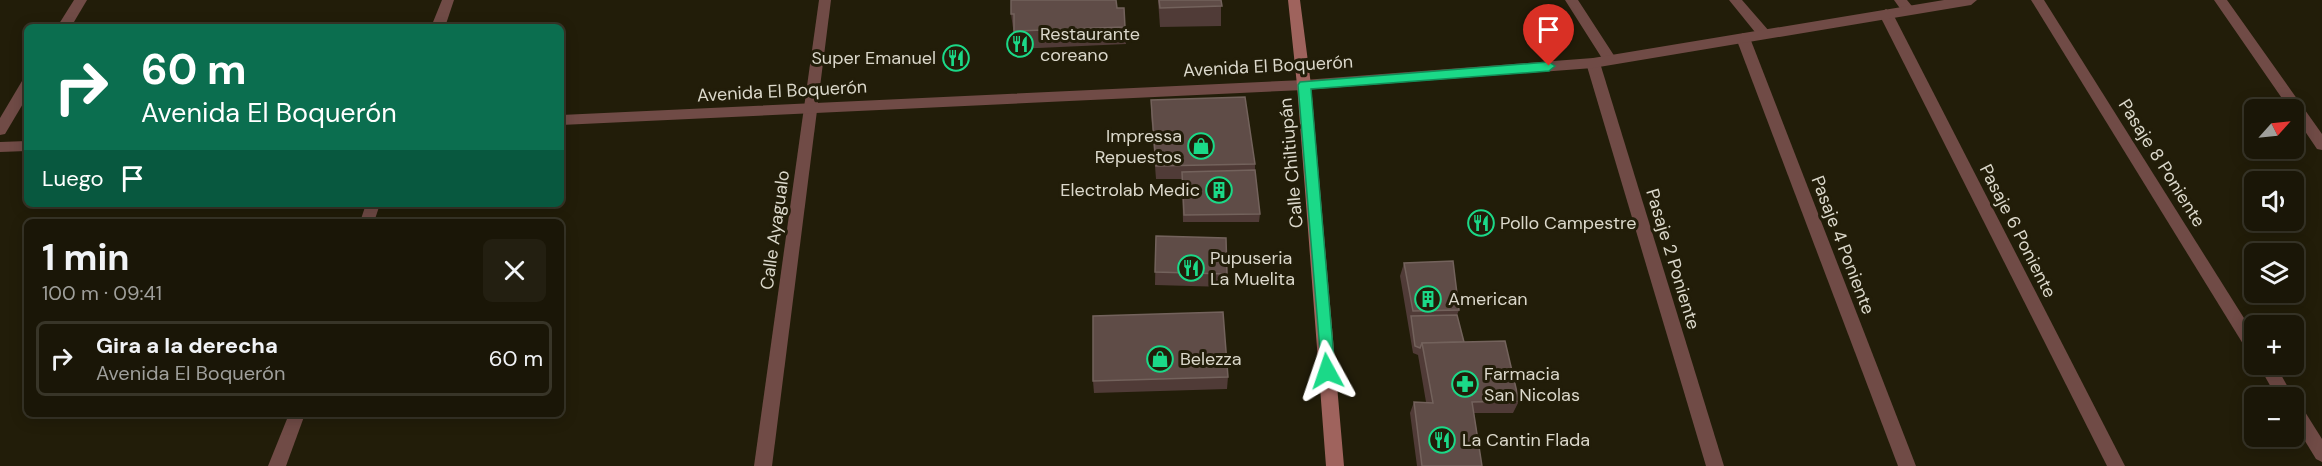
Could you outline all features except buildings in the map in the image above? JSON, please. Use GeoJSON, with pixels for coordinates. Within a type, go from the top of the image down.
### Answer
{"type":"FeatureCollection","features":[{"type":"Feature","properties":{"kind":"main road","name":"Calle Chiltiupán"},"geometry":{"type":"LineString","coordinates":[[1294,0],[1304,85],[1335,466]]}},
{"type":"Feature","properties":{"kind":"street"},"geometry":{"type":"LineString","coordinates":[[66,24],[81,0]]}},
{"type":"Feature","properties":{"kind":"street"},"geometry":{"type":"LineString","coordinates":[[439,24],[448,0]]}},
{"type":"Feature","properties":{"kind":"street","name":"Calle Ayagualo"},"geometry":{"type":"LineString","coordinates":[[763,466],[797,202],[813,109],[825,0]]}},
{"type":"Feature","properties":{"kind":"street"},"geometry":{"type":"LineString","coordinates":[[1570,0],[1610,60]]}},
{"type":"Feature","properties":{"kind":"street"},"geometry":{"type":"LineString","coordinates":[[1735,0],[1764,34]]}},
{"type":"Feature","properties":{"kind":"street","name":"Avenida El Boquerón"},"geometry":{"type":"LineString","coordinates":[[564,120],[1304,85],[1593,63],[1886,14],[1904,5],[1971,0]]}},
{"type":"Feature","properties":{"kind":"street","name":"Pasaje 8 Poniente"},"geometry":{"type":"LineString","coordinates":[[2037,0],[2244,331]]}},
{"type":"Feature","properties":{"kind":"street"},"geometry":{"type":"LineString","coordinates":[[2220,0],[2322,145]]}},
{"type":"Feature","properties":{"kind":"street","name":"Pasaje 6 Poniente"},"geometry":{"type":"LineString","coordinates":[[1886,14],[2116,466]]}},
{"type":"Feature","properties":{"kind":"street","name":"Pasaje 4 Poniente"},"geometry":{"type":"LineString","coordinates":[[1743,38],[1907,466]]}},
{"type":"Feature","properties":{"kind":"street","name":"Pasaje 2 Poniente"},"geometry":{"type":"LineString","coordinates":[[1593,63],[1715,466]]}},
{"type":"Feature","properties":{"kind":"street"},"geometry":{"type":"LineString","coordinates":[[0,130],[24,90]]}},
{"type":"Feature","properties":{"kind":"street"},"geometry":{"type":"LineString","coordinates":[[0,147],[24,146]]}},
{"type":"Feature","properties":{"kind":"street"},"geometry":{"type":"LineString","coordinates":[[277,466],[296,417]]}},
{"type":"Feature","properties":{"kind":"street"},"geometry":{"type":"LineString","coordinates":[[2304,425],[2322,454]]}},
{"type":"Feature","properties":{"kind":"place","name":"Restaurante coreano"},"geometry":{"type":"Point","coordinates":[1020,44]}},
{"type":"Feature","properties":{"kind":"place","name":"Super Emanuel"},"geometry":{"type":"Point","coordinates":[956,58]}},
{"type":"Feature","properties":{"kind":"place","name":"Impressa Repuestos"},"geometry":{"type":"Point","coordinates":[1201,146]}},
{"type":"Feature","properties":{"kind":"place","name":"Electrolab Medic"},"geometry":{"type":"Point","coordinates":[1219,190]}},
{"type":"Feature","properties":{"kind":"place","name":"Pollo Campestre"},"geometry":{"type":"Point","coordinates":[1481,223]}},
{"type":"Feature","properties":{"kind":"place","name":"Pupuseria La Muelita"},"geometry":{"type":"Point","coordinates":[1191,268]}},
{"type":"Feature","properties":{"kind":"place","name":"American"},"geometry":{"type":"Point","coordinates":[1428,299]}},
{"type":"Feature","properties":{"kind":"place","name":"Belezza"},"geometry":{"type":"Point","coordinates":[1160,359]}},
{"type":"Feature","properties":{"kind":"place","name":"Farmacia San Nicolas"},"geometry":{"type":"Point","coordinates":[1465,384]}},
{"type":"Feature","properties":{"kind":"place","name":"La Cantin Flada"},"geometry":{"type":"Point","coordinates":[1442,440]}},
{"type":"Feature","properties":{"kind":"route"},"geometry":{"type":"LineString","coordinates":[[1327,371],[1304,85],[1549,66]]}}]}
